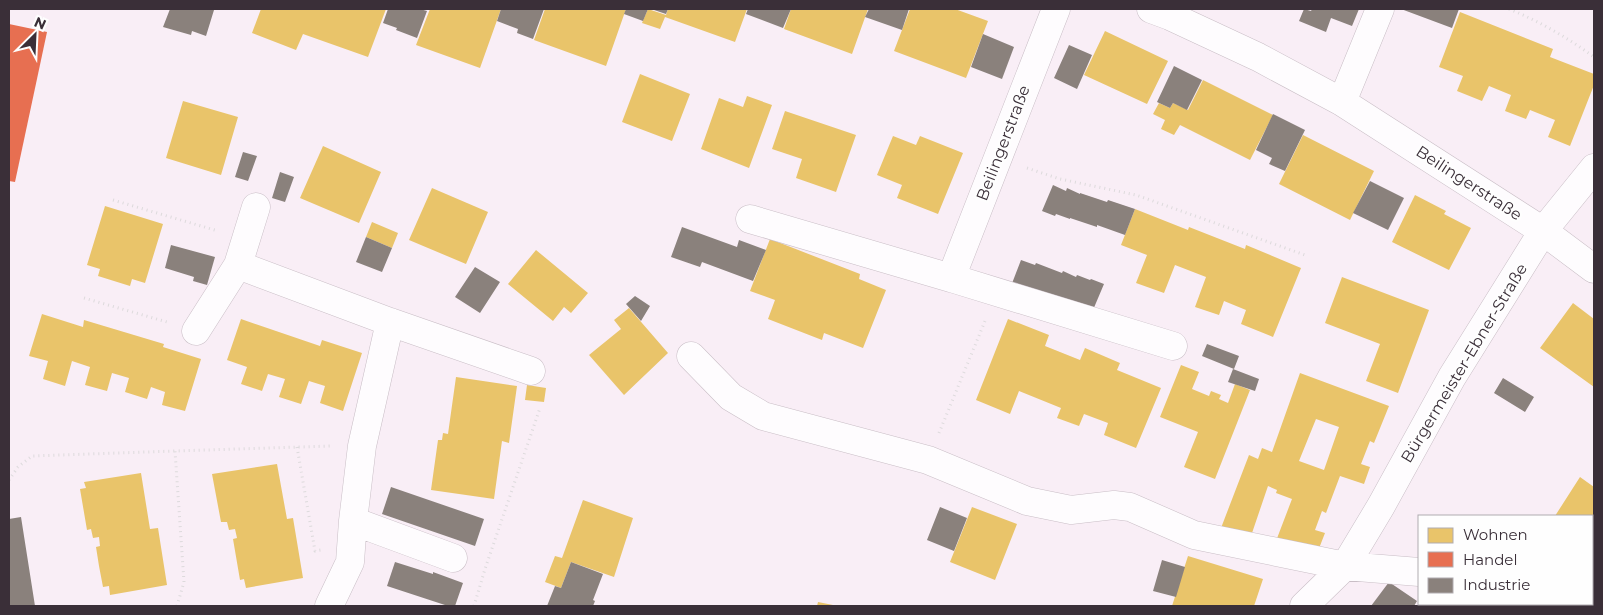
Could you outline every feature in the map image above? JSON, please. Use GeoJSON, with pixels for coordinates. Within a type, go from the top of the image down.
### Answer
{"type":"FeatureCollection","features":[{"type":"Feature","properties":{"kind":"street","name":"Beilingerstraße"},"geometry":{"type":"LineString","coordinates":[[951,278],[1056,9]]}},
{"type":"Feature","properties":{"kind":"street","name":"Beilingerstraße"},"geometry":{"type":"LineString","coordinates":[[1151,9],[1258,57],[1342,102],[1543,231],[1594,269]]}},
{"type":"Feature","properties":{"kind":"street"},"geometry":{"type":"LineString","coordinates":[[1342,102],[1380,9]]}},
{"type":"Feature","properties":{"kind":"street","name":"Bürgermeister-Ebner-Straße"},"geometry":{"type":"LineString","coordinates":[[1304,606],[1345,566],[1452,377],[1543,231],[1594,168]]}},
{"type":"Feature","properties":{"kind":"street"},"geometry":{"type":"LineString","coordinates":[[196,330],[242,252],[256,207]]}},
{"type":"Feature","properties":{"kind":"street"},"geometry":{"type":"LineString","coordinates":[[750,219],[1173,346]]}},
{"type":"Feature","properties":{"kind":"street"},"geometry":{"type":"LineString","coordinates":[[242,252],[390,322],[531,371]]}},
{"type":"Feature","properties":{"kind":"street"},"geometry":{"type":"LineString","coordinates":[[329,606],[350,562],[362,446],[390,322]]}},
{"type":"Feature","properties":{"kind":"street"},"geometry":{"type":"LineString","coordinates":[[691,356],[731,397],[763,416],[928,460],[1027,501],[1070,510],[1114,505],[1130,508],[1194,535],[1345,566],[1418,572]]}},
{"type":"Feature","properties":{"kind":"street"},"geometry":{"type":"LineString","coordinates":[[352,533],[453,558]]}},
{"type":"Feature","properties":{"kind":"path"},"geometry":{"type":"LineString","coordinates":[[1509,9],[1530,18],[1582,48],[1594,58]]}},
{"type":"Feature","properties":{"kind":"path"},"geometry":{"type":"LineString","coordinates":[[997,158],[1060,179],[1136,195],[1305,255]]}},
{"type":"Feature","properties":{"kind":"path"},"geometry":{"type":"LineString","coordinates":[[113,200],[242,252]]}},
{"type":"Feature","properties":{"kind":"path"},"geometry":{"type":"LineString","coordinates":[[928,460],[996,292]]}},
{"type":"Feature","properties":{"kind":"path"},"geometry":{"type":"LineString","coordinates":[[84,298],[196,330]]}},
{"type":"Feature","properties":{"kind":"path"},"geometry":{"type":"LineString","coordinates":[[474,606],[540,408]]}},
{"type":"Feature","properties":{"kind":"path"},"geometry":{"type":"LineString","coordinates":[[9,480],[18,467],[32,456],[362,446]]}},
{"type":"Feature","properties":{"kind":"path"},"geometry":{"type":"LineString","coordinates":[[297,447],[315,552],[352,533]]}},
{"type":"Feature","properties":{"kind":"path"},"geometry":{"type":"LineString","coordinates":[[175,451],[184,582],[177,606]]}},
{"type":"Feature","properties":{"kind":"building: Wohnen"},"geometry":{"type":"Polygon","coordinates":[[[261,9],[386,9],[368,57],[303,34],[296,50],[252,33],[261,9]]]}},
{"type":"Feature","properties":{"kind":"building: Wohnen"},"geometry":{"type":"Polygon","coordinates":[[[430,9],[501,9],[480,68],[416,45],[430,9]]]}},
{"type":"Feature","properties":{"kind":"building: Wohnen"},"geometry":{"type":"Polygon","coordinates":[[[545,9],[626,9],[606,66],[534,40],[545,9]]]}},
{"type":"Feature","properties":{"kind":"building: Wohnen"},"geometry":{"type":"Polygon","coordinates":[[[648,9],[666,15],[668,9],[747,9],[735,42],[665,17],[660,29],[642,23],[648,9]]]}},
{"type":"Feature","properties":{"kind":"building: Wohnen"},"geometry":{"type":"Polygon","coordinates":[[[791,9],[868,9],[852,54],[784,29],[791,9]]]}},
{"type":"Feature","properties":{"kind":"building: Wohnen"},"geometry":{"type":"Polygon","coordinates":[[[910,9],[955,9],[988,21],[966,78],[894,51],[910,9]]]}},
{"type":"Feature","properties":{"kind":"building: Wohnen"},"geometry":{"type":"Polygon","coordinates":[[[1460,12],[1553,49],[1550,57],[1594,74],[1594,85],[1570,146],[1548,137],[1555,120],[1530,110],[1526,119],[1505,111],[1511,95],[1489,86],[1482,101],[1457,91],[1463,76],[1439,67],[1460,12]]]}},
{"type":"Feature","properties":{"kind":"building: Wohnen"},"geometry":{"type":"Polygon","coordinates":[[[1105,31],[1168,61],[1147,104],[1084,75],[1105,31]]]}},
{"type":"Feature","properties":{"kind":"building: Wohnen"},"geometry":{"type":"Polygon","coordinates":[[[640,74],[690,94],[672,141],[622,122],[640,74]]]}},
{"type":"Feature","properties":{"kind":"building: Wohnen"},"geometry":{"type":"Polygon","coordinates":[[[1203,80],[1273,115],[1250,160],[1180,125],[1174,135],[1161,129],[1165,120],[1153,114],[1159,103],[1170,108],[1173,103],[1188,110],[1203,80]]]}},
{"type":"Feature","properties":{"kind":"building: Wohnen"},"geometry":{"type":"Polygon","coordinates":[[[747,96],[772,105],[749,168],[701,149],[719,98],[743,107],[747,96]]]}},
{"type":"Feature","properties":{"kind":"building: Wohnen"},"geometry":{"type":"Polygon","coordinates":[[[183,101],[238,117],[221,175],[166,158],[183,101]]]}},
{"type":"Feature","properties":{"kind":"building: Wohnen"},"geometry":{"type":"Polygon","coordinates":[[[785,111],[856,135],[836,192],[796,178],[802,159],[772,149],[785,111]]]}},
{"type":"Feature","properties":{"kind":"building: Wohnen"},"geometry":{"type":"Polygon","coordinates":[[[1303,135],[1374,171],[1350,220],[1279,184],[1303,135]]]}},
{"type":"Feature","properties":{"kind":"building: Wohnen"},"geometry":{"type":"Polygon","coordinates":[[[893,136],[916,145],[920,136],[963,153],[938,214],[897,198],[902,185],[877,175],[893,136]]]}},
{"type":"Feature","properties":{"kind":"building: Wohnen"},"geometry":{"type":"Polygon","coordinates":[[[323,146],[381,172],[359,223],[300,198],[323,146]]]}},
{"type":"Feature","properties":{"kind":"building: Wohnen"},"geometry":{"type":"Polygon","coordinates":[[[432,188],[488,212],[466,264],[409,240],[432,188]]]}},
{"type":"Feature","properties":{"kind":"building: Wohnen"},"geometry":{"type":"Polygon","coordinates":[[[1415,195],[1446,211],[1444,214],[1471,228],[1449,270],[1392,242],[1415,195]]]}},
{"type":"Feature","properties":{"kind":"building: Wohnen"},"geometry":{"type":"Polygon","coordinates":[[[105,206],[163,224],[145,283],[132,279],[130,286],[98,276],[100,269],[87,265],[105,206]]]}},
{"type":"Feature","properties":{"kind":"building: Wohnen"},"geometry":{"type":"Polygon","coordinates":[[[1135,209],[1188,230],[1189,227],[1245,249],[1246,245],[1301,268],[1273,337],[1241,324],[1246,310],[1224,301],[1219,315],[1195,307],[1206,277],[1175,265],[1164,293],[1136,283],[1147,255],[1121,245],[1135,209]]]}},
{"type":"Feature","properties":{"kind":"building: Wohnen"},"geometry":{"type":"Polygon","coordinates":[[[372,222],[398,233],[392,248],[366,237],[372,222]]]}},
{"type":"Feature","properties":{"kind":"building: Wohnen"},"geometry":{"type":"Polygon","coordinates":[[[770,239],[860,274],[859,279],[886,290],[863,348],[824,333],[822,340],[768,319],[775,300],[750,291],[770,239]]]}},
{"type":"Feature","properties":{"kind":"building: Wohnen"},"geometry":{"type":"Polygon","coordinates":[[[536,250],[588,293],[571,313],[564,307],[553,321],[508,284],[536,250]]]}},
{"type":"Feature","properties":{"kind":"building: Wohnen"},"geometry":{"type":"Polygon","coordinates":[[[1342,277],[1429,310],[1398,393],[1366,381],[1380,344],[1325,323],[1342,277]]]}},
{"type":"Feature","properties":{"kind":"building: Wohnen"},"geometry":{"type":"Polygon","coordinates":[[[1573,303],[1594,319],[1594,387],[1540,348],[1573,303]]]}},
{"type":"Feature","properties":{"kind":"building: Wohnen"},"geometry":{"type":"Polygon","coordinates":[[[629,308],[668,353],[624,395],[589,355],[621,329],[614,320],[629,308]]]}},
{"type":"Feature","properties":{"kind":"building: Wohnen"},"geometry":{"type":"Polygon","coordinates":[[[42,314],[83,327],[84,320],[164,344],[163,347],[201,359],[185,411],[162,405],[165,392],[151,387],[147,399],[125,392],[129,378],[112,373],[107,391],[85,385],[90,367],[72,361],[65,386],[43,379],[48,361],[29,356],[42,314]]]}},
{"type":"Feature","properties":{"kind":"building: Wohnen"},"geometry":{"type":"Polygon","coordinates":[[[241,319],[320,346],[322,340],[362,353],[343,411],[320,403],[325,386],[309,381],[301,404],[279,397],[285,379],[268,374],[262,391],[241,384],[247,367],[227,360],[241,319]]]}},
{"type":"Feature","properties":{"kind":"building: Wohnen"},"geometry":{"type":"Polygon","coordinates":[[[1008,319],[1049,335],[1045,346],[1080,360],[1085,348],[1120,363],[1117,370],[1161,388],[1136,448],[1104,435],[1108,423],[1084,414],[1079,426],[1057,418],[1061,408],[1019,391],[1010,414],[976,400],[1008,319]]]}},
{"type":"Feature","properties":{"kind":"building: Wohnen"},"geometry":{"type":"Polygon","coordinates":[[[1181,365],[1199,372],[1192,389],[1209,396],[1211,391],[1221,395],[1219,399],[1228,403],[1235,384],[1250,390],[1215,479],[1184,467],[1198,432],[1160,417],[1181,365]]]}},
{"type":"Feature","properties":{"kind":"building: Wohnen"},"geometry":{"type":"Polygon","coordinates":[[[1300,373],[1389,406],[1374,443],[1370,441],[1361,464],[1370,467],[1364,484],[1340,476],[1326,513],[1322,511],[1315,530],[1325,533],[1318,551],[1276,541],[1292,499],[1276,493],[1277,490],[1268,486],[1251,536],[1221,528],[1249,455],[1258,459],[1262,448],[1272,452],[1300,373]],[[1316,419],[1299,461],[1324,470],[1339,427],[1316,419]]]}},
{"type":"Feature","properties":{"kind":"building: Wohnen"},"geometry":{"type":"Polygon","coordinates":[[[456,377],[517,386],[509,443],[502,441],[494,499],[431,490],[438,440],[442,440],[443,433],[448,434],[456,377]]]}},
{"type":"Feature","properties":{"kind":"building: Wohnen"},"geometry":{"type":"Polygon","coordinates":[[[527,385],[546,388],[544,402],[525,400],[527,385]]]}},
{"type":"Feature","properties":{"kind":"building: Wohnen"},"geometry":{"type":"Polygon","coordinates":[[[277,464],[287,519],[293,518],[303,578],[246,588],[244,579],[240,580],[233,539],[237,538],[235,529],[229,530],[227,522],[221,522],[212,474],[277,464]]]}},
{"type":"Feature","properties":{"kind":"building: Wohnen"},"geometry":{"type":"Polygon","coordinates":[[[141,473],[150,529],[158,528],[167,585],[110,595],[109,586],[103,587],[99,566],[96,547],[100,546],[99,537],[93,538],[91,529],[87,530],[80,489],[86,488],[84,482],[141,473]]]}},
{"type":"Feature","properties":{"kind":"building: Wohnen"},"geometry":{"type":"Polygon","coordinates":[[[1580,477],[1594,487],[1594,547],[1593,515],[1556,515],[1580,477]]]}},
{"type":"Feature","properties":{"kind":"building: Wohnen"},"geometry":{"type":"Polygon","coordinates":[[[583,500],[633,518],[614,577],[571,562],[561,588],[545,582],[555,556],[562,558],[583,500]]]}},
{"type":"Feature","properties":{"kind":"building: Wohnen"},"geometry":{"type":"Polygon","coordinates":[[[972,507],[1017,524],[995,580],[950,562],[972,507]]]}},
{"type":"Feature","properties":{"kind":"building: Wohnen"},"geometry":{"type":"Polygon","coordinates":[[[1188,556],[1263,579],[1254,606],[1172,606],[1188,556]]]}},
{"type":"Feature","properties":{"kind":"building: Wohnen"},"geometry":{"type":"Polygon","coordinates":[[[818,602],[833,605],[833,606],[817,606],[818,602]]]}},
{"type":"Feature","properties":{"kind":"building: Handel"},"geometry":{"type":"Polygon","coordinates":[[[9,24],[47,32],[15,182],[9,181],[9,24]]]}},
{"type":"Feature","properties":{"kind":"building: Industrie"},"geometry":{"type":"Polygon","coordinates":[[[170,9],[214,10],[206,36],[192,31],[191,35],[163,27],[170,9]]]}},
{"type":"Feature","properties":{"kind":"building: Industrie"},"geometry":{"type":"Polygon","coordinates":[[[388,9],[420,9],[427,11],[417,38],[383,23],[388,9]]]}},
{"type":"Feature","properties":{"kind":"building: Industrie"},"geometry":{"type":"Polygon","coordinates":[[[501,9],[544,9],[533,39],[517,33],[518,29],[497,21],[501,9]]]}},
{"type":"Feature","properties":{"kind":"building: Industrie"},"geometry":{"type":"Polygon","coordinates":[[[626,9],[648,9],[643,21],[624,14],[626,9]]]}},
{"type":"Feature","properties":{"kind":"building: Industrie"},"geometry":{"type":"Polygon","coordinates":[[[651,9],[668,9],[666,14],[651,9]]]}},
{"type":"Feature","properties":{"kind":"building: Industrie"},"geometry":{"type":"Polygon","coordinates":[[[748,9],[791,9],[783,28],[746,14],[748,9]]]}},
{"type":"Feature","properties":{"kind":"building: Industrie"},"geometry":{"type":"Polygon","coordinates":[[[869,9],[909,9],[902,30],[865,17],[869,9]]]}},
{"type":"Feature","properties":{"kind":"building: Industrie"},"geometry":{"type":"Polygon","coordinates":[[[1304,9],[1311,11],[1312,9],[1359,9],[1352,26],[1331,18],[1326,32],[1299,21],[1304,9]]]}},
{"type":"Feature","properties":{"kind":"building: Industrie"},"geometry":{"type":"Polygon","coordinates":[[[1401,9],[1459,9],[1452,28],[1401,9]]]}},
{"type":"Feature","properties":{"kind":"building: Industrie"},"geometry":{"type":"Polygon","coordinates":[[[983,34],[1014,47],[1002,79],[971,67],[983,34]]]}},
{"type":"Feature","properties":{"kind":"building: Industrie"},"geometry":{"type":"Polygon","coordinates":[[[1069,45],[1092,55],[1077,89],[1054,78],[1069,45]]]}},
{"type":"Feature","properties":{"kind":"building: Industrie"},"geometry":{"type":"Polygon","coordinates":[[[1174,66],[1202,80],[1187,110],[1173,103],[1170,108],[1157,102],[1174,66]]]}},
{"type":"Feature","properties":{"kind":"building: Industrie"},"geometry":{"type":"Polygon","coordinates":[[[1273,114],[1305,130],[1285,171],[1269,164],[1272,158],[1256,150],[1273,114]]]}},
{"type":"Feature","properties":{"kind":"building: Industrie"},"geometry":{"type":"Polygon","coordinates":[[[243,152],[257,156],[248,181],[235,177],[243,152]]]}},
{"type":"Feature","properties":{"kind":"building: Industrie"},"geometry":{"type":"Polygon","coordinates":[[[280,172],[294,177],[285,202],[272,198],[280,172]]]}},
{"type":"Feature","properties":{"kind":"building: Industrie"},"geometry":{"type":"Polygon","coordinates":[[[1370,181],[1404,198],[1388,230],[1353,213],[1370,181]]]}},
{"type":"Feature","properties":{"kind":"building: Industrie"},"geometry":{"type":"Polygon","coordinates":[[[1053,185],[1066,191],[1067,188],[1080,194],[1107,202],[1108,200],[1135,209],[1125,235],[1097,225],[1097,227],[1042,211],[1053,185]]]}},
{"type":"Feature","properties":{"kind":"building: Industrie"},"geometry":{"type":"Polygon","coordinates":[[[682,227],[737,247],[739,240],[766,250],[753,281],[702,262],[700,267],[671,257],[682,227]]]}},
{"type":"Feature","properties":{"kind":"building: Industrie"},"geometry":{"type":"Polygon","coordinates":[[[366,237],[392,248],[382,272],[356,262],[366,237]]]}},
{"type":"Feature","properties":{"kind":"building: Industrie"},"geometry":{"type":"Polygon","coordinates":[[[171,245],[215,257],[207,285],[193,281],[194,277],[165,268],[171,245]]]}},
{"type":"Feature","properties":{"kind":"building: Industrie"},"geometry":{"type":"Polygon","coordinates":[[[1021,260],[1104,284],[1093,310],[1011,286],[1021,260]]]}},
{"type":"Feature","properties":{"kind":"building: Industrie"},"geometry":{"type":"Polygon","coordinates":[[[475,267],[500,282],[480,313],[455,297],[475,267]]]}},
{"type":"Feature","properties":{"kind":"building: Industrie"},"geometry":{"type":"Polygon","coordinates":[[[635,296],[650,306],[641,321],[626,304],[635,296]]]}},
{"type":"Feature","properties":{"kind":"building: Industrie"},"geometry":{"type":"Polygon","coordinates":[[[1207,344],[1239,356],[1234,369],[1202,356],[1207,344]]]}},
{"type":"Feature","properties":{"kind":"building: Industrie"},"geometry":{"type":"Polygon","coordinates":[[[1233,369],[1259,379],[1255,391],[1228,382],[1233,369]]]}},
{"type":"Feature","properties":{"kind":"building: Industrie"},"geometry":{"type":"Polygon","coordinates":[[[1503,378],[1534,397],[1525,412],[1494,393],[1503,378]]]}},
{"type":"Feature","properties":{"kind":"building: Industrie"},"geometry":{"type":"Polygon","coordinates":[[[391,487],[484,519],[475,546],[382,514],[391,487]]]}},
{"type":"Feature","properties":{"kind":"building: Industrie"},"geometry":{"type":"Polygon","coordinates":[[[940,507],[967,518],[954,551],[927,540],[940,507]]]}},
{"type":"Feature","properties":{"kind":"building: Industrie"},"geometry":{"type":"Polygon","coordinates":[[[21,517],[35,606],[9,606],[9,519],[21,517]]]}},
{"type":"Feature","properties":{"kind":"building: Industrie"},"geometry":{"type":"Polygon","coordinates":[[[1162,560],[1185,567],[1176,597],[1153,591],[1162,560]]]}},
{"type":"Feature","properties":{"kind":"building: Industrie"},"geometry":{"type":"Polygon","coordinates":[[[395,562],[433,574],[433,572],[463,583],[455,606],[448,606],[387,586],[395,562]]]}},
{"type":"Feature","properties":{"kind":"building: Industrie"},"geometry":{"type":"Polygon","coordinates":[[[571,562],[603,574],[593,600],[595,601],[593,606],[547,606],[555,586],[561,588],[571,562]]]}},
{"type":"Feature","properties":{"kind":"building: Industrie"},"geometry":{"type":"Polygon","coordinates":[[[1389,582],[1417,601],[1414,606],[1371,606],[1389,582]]]}}]}
